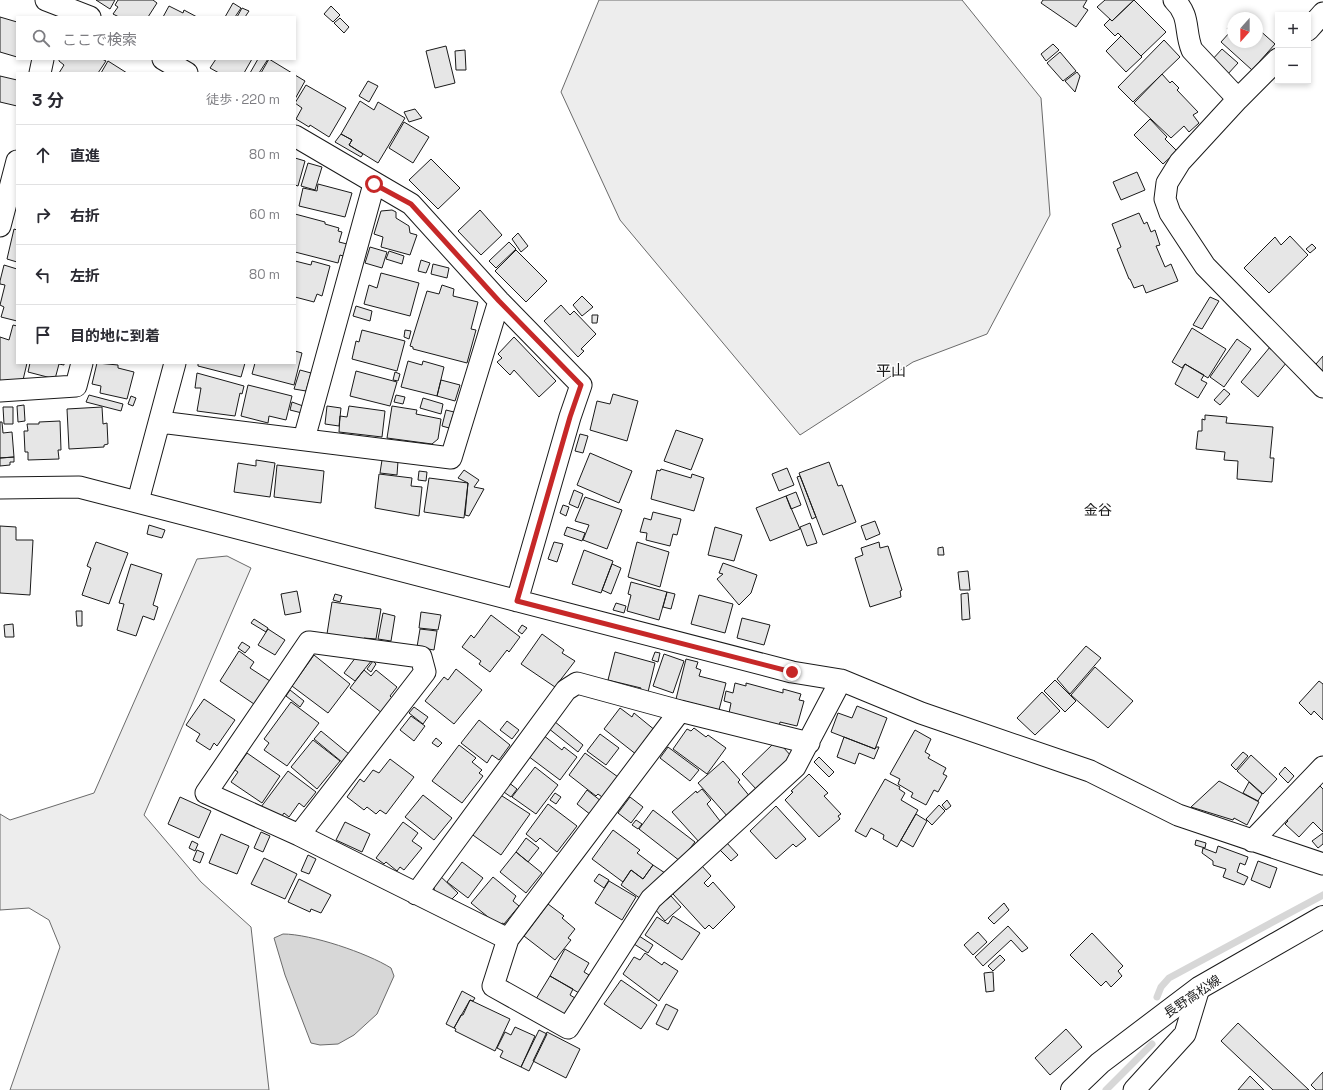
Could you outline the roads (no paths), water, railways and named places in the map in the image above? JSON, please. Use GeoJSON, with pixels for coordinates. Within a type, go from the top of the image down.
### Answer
{"type":"FeatureCollection","features":[{"type":"Feature","properties":{"kind":"main road","name":"長野高松線"},"geometry":{"type":"LineString","coordinates":[[1072,1090],[1100,1063],[1199,988],[1323,917]]}},
{"type":"Feature","properties":{"kind":"street"},"geometry":{"type":"LineString","coordinates":[[1174,0],[1182,7],[1186,16],[1188,40],[1192,50],[1238,99]]}},
{"type":"Feature","properties":{"kind":"street"},"geometry":{"type":"LineString","coordinates":[[53,7],[86,16]]}},
{"type":"Feature","properties":{"kind":"street"},"geometry":{"type":"LineString","coordinates":[[1311,27],[1323,13]]}},
{"type":"Feature","properties":{"kind":"street"},"geometry":{"type":"LineString","coordinates":[[40,72],[44,60]]}},
{"type":"Feature","properties":{"kind":"street"},"geometry":{"type":"LineString","coordinates":[[165,60],[185,72]]}},
{"type":"Feature","properties":{"kind":"street"},"geometry":{"type":"LineString","coordinates":[[1275,63],[1238,99],[1180,162],[1167,183],[1165,200],[1170,213],[1205,266],[1323,387]]}},
{"type":"Feature","properties":{"kind":"street"},"geometry":{"type":"LineString","coordinates":[[296,137],[374,184],[411,204],[499,301],[581,385],[570,417],[517,601]]}},
{"type":"Feature","properties":{"kind":"street"},"geometry":{"type":"LineString","coordinates":[[0,226],[16,165]]}},
{"type":"Feature","properties":{"kind":"street"},"geometry":{"type":"LineString","coordinates":[[304,439],[374,184]]}},
{"type":"Feature","properties":{"kind":"street"},"geometry":{"type":"LineString","coordinates":[[160,422],[451,458],[499,301]]}},
{"type":"Feature","properties":{"kind":"street"},"geometry":{"type":"LineString","coordinates":[[0,391],[76,386],[82,364]]}},
{"type":"Feature","properties":{"kind":"street"},"geometry":{"type":"LineString","coordinates":[[138,501],[175,364]]}},
{"type":"Feature","properties":{"kind":"street"},"geometry":{"type":"LineString","coordinates":[[0,488],[79,487],[138,501],[792,672],[841,680],[921,713],[1090,771],[1178,815],[1323,864]]}},
{"type":"Feature","properties":{"kind":"street"},"geometry":{"type":"LineString","coordinates":[[299,835],[425,672],[421,657],[309,642],[206,793],[299,835],[508,939]]}},
{"type":"Feature","properties":{"kind":"street"},"geometry":{"type":"LineString","coordinates":[[680,711],[508,939],[493,986],[568,1028],[651,899],[795,767],[841,680]]}},
{"type":"Feature","properties":{"kind":"street"},"geometry":{"type":"LineString","coordinates":[[416,894],[566,690],[577,683],[680,711],[808,743]]}},
{"type":"Feature","properties":{"kind":"street"},"geometry":{"type":"LineString","coordinates":[[1252,841],[1323,767]]}},
{"type":"Feature","properties":{"kind":"street"},"geometry":{"type":"LineString","coordinates":[[1134,1090],[1185,1034],[1199,988]]}},
{"type":"Feature","properties":{"kind":"waterway"},"geometry":{"type":"LineString","coordinates":[[1157,997],[1161,987],[1169,978],[1323,895]]}},
{"type":"Feature","properties":{"kind":"waterway"},"geometry":{"type":"LineString","coordinates":[[1106,1090],[1152,1044]]}},
{"type":"Feature","properties":{"kind":"district","name":"平山"},"geometry":{"type":"Point","coordinates":[891,371]}},
{"type":"Feature","properties":{"kind":"district","name":"金谷"},"geometry":{"type":"Point","coordinates":[1098,510]}}]}
